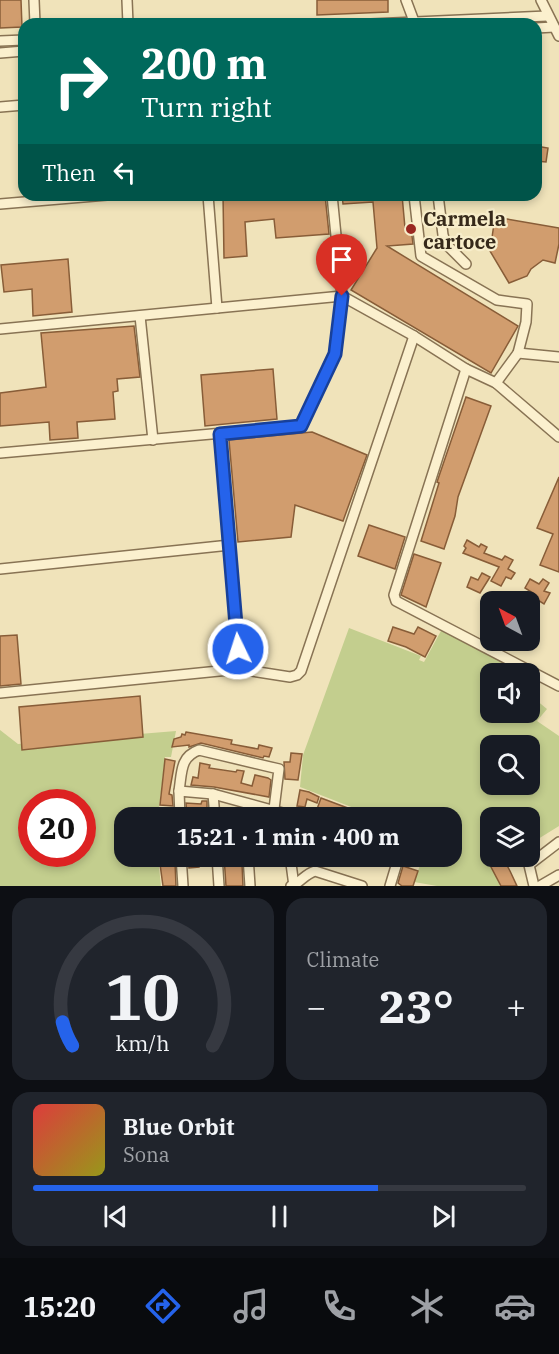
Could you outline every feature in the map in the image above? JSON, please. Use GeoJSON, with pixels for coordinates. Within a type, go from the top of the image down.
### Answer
{"type":"FeatureCollection","features":[{"type":"Feature","properties":{"kind":"street"},"geometry":{"type":"LineString","coordinates":[[34,0],[35,18]]}},
{"type":"Feature","properties":{"kind":"street"},"geometry":{"type":"LineString","coordinates":[[127,0],[128,18]]}},
{"type":"Feature","properties":{"kind":"street"},"geometry":{"type":"LineString","coordinates":[[406,0],[412,18]]}},
{"type":"Feature","properties":{"kind":"street"},"geometry":{"type":"LineString","coordinates":[[541,0],[559,36]]}},
{"type":"Feature","properties":{"kind":"street"},"geometry":{"type":"LineString","coordinates":[[509,18],[547,16]]}},
{"type":"Feature","properties":{"kind":"street"},"geometry":{"type":"LineString","coordinates":[[542,28],[554,27]]}},
{"type":"Feature","properties":{"kind":"street"},"geometry":{"type":"LineString","coordinates":[[0,41],[18,40]]}},
{"type":"Feature","properties":{"kind":"street"},"geometry":{"type":"LineString","coordinates":[[0,52],[18,51]]}},
{"type":"Feature","properties":{"kind":"street"},"geometry":{"type":"LineString","coordinates":[[0,107],[18,106]]}},
{"type":"Feature","properties":{"kind":"street"},"geometry":{"type":"LineString","coordinates":[[0,204],[36,201]]}},
{"type":"Feature","properties":{"kind":"street"},"geometry":{"type":"LineString","coordinates":[[208,201],[217,308]]}},
{"type":"Feature","properties":{"kind":"street"},"geometry":{"type":"LineString","coordinates":[[0,453],[301,426],[335,354],[342,296],[333,201]]}},
{"type":"Feature","properties":{"kind":"street"},"geometry":{"type":"LineString","coordinates":[[415,201],[421,256],[497,300],[527,304],[526,322],[518,353],[496,383]]}},
{"type":"Feature","properties":{"kind":"street"},"geometry":{"type":"LineString","coordinates":[[439,201],[446,244],[466,264]]}},
{"type":"Feature","properties":{"kind":"street"},"geometry":{"type":"LineString","coordinates":[[0,329],[342,296],[414,336],[466,369],[496,383],[559,437]]}},
{"type":"Feature","properties":{"kind":"street"},"geometry":{"type":"LineString","coordinates":[[140,316],[153,440]]}},
{"type":"Feature","properties":{"kind":"street"},"geometry":{"type":"LineString","coordinates":[[0,693],[240,669],[290,677],[297,675],[301,671],[414,336]]}},
{"type":"Feature","properties":{"kind":"street"},"geometry":{"type":"LineString","coordinates":[[518,353],[559,357]]}},
{"type":"Feature","properties":{"kind":"street"},"geometry":{"type":"LineString","coordinates":[[466,369],[394,595],[396,601],[559,686]]}},
{"type":"Feature","properties":{"kind":"street"},"geometry":{"type":"LineString","coordinates":[[220,434],[240,669]]}},
{"type":"Feature","properties":{"kind":"street"},"geometry":{"type":"LineString","coordinates":[[0,569],[230,545]]}},
{"type":"Feature","properties":{"kind":"street"},"geometry":{"type":"LineString","coordinates":[[180,807],[179,791],[184,762],[189,754],[199,750],[279,769],[281,807]]}},
{"type":"Feature","properties":{"kind":"street"},"geometry":{"type":"LineString","coordinates":[[179,791],[213,794],[258,807]]}},
{"type":"Feature","properties":{"kind":"street"},"geometry":{"type":"LineString","coordinates":[[213,794],[214,807]]}},
{"type":"Feature","properties":{"kind":"street"},"geometry":{"type":"LineString","coordinates":[[534,886],[529,864],[559,842]]}},
{"type":"Feature","properties":{"kind":"street"},"geometry":{"type":"LineString","coordinates":[[182,867],[183,886]]}},
{"type":"Feature","properties":{"kind":"street"},"geometry":{"type":"LineString","coordinates":[[218,867],[219,886]]}},
{"type":"Feature","properties":{"kind":"street"},"geometry":{"type":"LineString","coordinates":[[249,867],[250,886]]}},
{"type":"Feature","properties":{"kind":"street"},"geometry":{"type":"LineString","coordinates":[[291,867],[293,886]]}},
{"type":"Feature","properties":{"kind":"street"},"geometry":{"type":"LineString","coordinates":[[390,886],[396,867]]}},
{"type":"Feature","properties":{"kind":"street"},"geometry":{"type":"LineString","coordinates":[[293,886],[301,878],[315,871],[362,886]]}},
{"type":"Feature","properties":{"kind":"street"},"geometry":{"type":"LineString","coordinates":[[540,886],[559,875]]}},
{"type":"Feature","properties":{"kind":"green space"},"geometry":{"type":"Polygon","coordinates":[[[349,628],[421,656],[419,660],[424,662],[442,629],[503,663],[480,663],[480,723],[540,723],[559,736],[559,826],[540,838],[540,807],[480,807],[480,867],[493,867],[500,886],[437,886],[414,882],[419,867],[462,867],[462,807],[351,807],[300,787],[303,755],[349,628]]]}},
{"type":"Feature","properties":{"kind":"green space"},"geometry":{"type":"Polygon","coordinates":[[[540,703],[547,709],[540,717],[540,703]]]}},
{"type":"Feature","properties":{"kind":"green space"},"geometry":{"type":"Polygon","coordinates":[[[0,730],[18,744],[176,731],[171,757],[165,757],[159,807],[114,807],[114,867],[159,867],[161,886],[0,886],[0,730]]]}},
{"type":"Feature","properties":{"kind":"building"},"geometry":{"type":"Polygon","coordinates":[[[0,0],[21,0],[22,18],[18,18],[18,27],[0,28],[0,0]]]}},
{"type":"Feature","properties":{"kind":"building"},"geometry":{"type":"Polygon","coordinates":[[[317,0],[388,0],[388,12],[317,15],[317,0]]]}},
{"type":"Feature","properties":{"kind":"building"},"geometry":{"type":"Polygon","coordinates":[[[542,147],[548,148],[546,162],[542,162],[542,147]]]}},
{"type":"Feature","properties":{"kind":"building"},"geometry":{"type":"Polygon","coordinates":[[[223,201],[326,201],[329,234],[276,238],[274,219],[245,222],[247,256],[224,258],[223,201]]]}},
{"type":"Feature","properties":{"kind":"building"},"geometry":{"type":"Polygon","coordinates":[[[343,201],[403,201],[405,228],[411,228],[413,244],[387,246],[518,326],[491,373],[351,290],[377,248],[373,202],[343,204],[343,201]]]}},
{"type":"Feature","properties":{"kind":"building"},"geometry":{"type":"Polygon","coordinates":[[[495,217],[559,228],[559,244],[555,263],[543,260],[531,269],[527,276],[509,283],[490,251],[495,217]]]}},
{"type":"Feature","properties":{"kind":"building"},"geometry":{"type":"Polygon","coordinates":[[[68,259],[72,312],[33,316],[32,289],[4,292],[1,265],[68,259]]]}},
{"type":"Feature","properties":{"kind":"building"},"geometry":{"type":"Polygon","coordinates":[[[134,326],[140,377],[117,379],[118,391],[113,392],[115,419],[77,422],[78,438],[50,440],[49,422],[0,426],[0,393],[46,387],[41,333],[134,326]]]}},
{"type":"Feature","properties":{"kind":"building"},"geometry":{"type":"Polygon","coordinates":[[[273,369],[277,419],[205,426],[201,375],[273,369]]]}},
{"type":"Feature","properties":{"kind":"building"},"geometry":{"type":"Polygon","coordinates":[[[466,397],[491,406],[458,497],[455,516],[444,549],[421,541],[439,483],[437,482],[466,397]]]}},
{"type":"Feature","properties":{"kind":"building"},"geometry":{"type":"Polygon","coordinates":[[[312,432],[367,455],[343,521],[295,505],[291,537],[238,542],[229,440],[312,432]]]}},
{"type":"Feature","properties":{"kind":"building"},"geometry":{"type":"Polygon","coordinates":[[[559,477],[559,572],[540,565],[553,534],[537,528],[559,477]]]}},
{"type":"Feature","properties":{"kind":"building"},"geometry":{"type":"Polygon","coordinates":[[[369,525],[405,537],[395,569],[358,556],[369,525]]]}},
{"type":"Feature","properties":{"kind":"building"},"geometry":{"type":"Polygon","coordinates":[[[467,540],[479,547],[481,544],[487,547],[484,553],[502,560],[505,556],[513,560],[508,569],[515,573],[511,579],[506,577],[501,586],[491,581],[499,567],[463,553],[467,540]]]}},
{"type":"Feature","properties":{"kind":"building"},"geometry":{"type":"Polygon","coordinates":[[[414,554],[441,563],[426,607],[401,595],[414,554]]]}},
{"type":"Feature","properties":{"kind":"building"},"geometry":{"type":"Polygon","coordinates":[[[482,573],[490,577],[480,593],[467,587],[471,577],[478,580],[482,573]]]}},
{"type":"Feature","properties":{"kind":"building"},"geometry":{"type":"Polygon","coordinates":[[[530,579],[539,584],[543,579],[549,583],[544,591],[550,593],[544,604],[540,602],[540,591],[530,591],[525,588],[530,579]]]}},
{"type":"Feature","properties":{"kind":"building"},"geometry":{"type":"Polygon","coordinates":[[[393,627],[414,634],[418,627],[436,636],[425,657],[388,641],[393,627]]]}},
{"type":"Feature","properties":{"kind":"building"},"geometry":{"type":"Polygon","coordinates":[[[17,635],[21,684],[0,686],[0,636],[17,635]]]}},
{"type":"Feature","properties":{"kind":"building"},"geometry":{"type":"Polygon","coordinates":[[[140,696],[143,737],[22,750],[19,707],[140,696]]]}},
{"type":"Feature","properties":{"kind":"building"},"geometry":{"type":"Polygon","coordinates":[[[186,732],[232,740],[231,744],[258,749],[259,745],[272,748],[269,757],[264,756],[263,758],[201,743],[189,747],[189,745],[172,747],[174,739],[181,737],[182,734],[185,735],[186,732]]]}},
{"type":"Feature","properties":{"kind":"building"},"geometry":{"type":"Polygon","coordinates":[[[291,753],[302,754],[298,780],[285,779],[284,762],[290,762],[291,753]]]}},
{"type":"Feature","properties":{"kind":"building"},"geometry":{"type":"Polygon","coordinates":[[[165,759],[175,761],[169,794],[172,795],[173,806],[160,805],[165,759]]]}},
{"type":"Feature","properties":{"kind":"building"},"geometry":{"type":"Polygon","coordinates":[[[200,763],[210,765],[209,768],[244,771],[241,783],[252,786],[255,775],[268,778],[271,780],[269,797],[191,785],[193,777],[198,778],[200,763]]]}},
{"type":"Feature","properties":{"kind":"building"},"geometry":{"type":"Polygon","coordinates":[[[300,790],[319,797],[317,803],[307,799],[305,807],[297,806],[300,790]]]}},
{"type":"Feature","properties":{"kind":"building"},"geometry":{"type":"Polygon","coordinates":[[[321,798],[345,807],[318,807],[321,798]]]}},
{"type":"Feature","properties":{"kind":"building"},"geometry":{"type":"Polygon","coordinates":[[[202,801],[207,801],[207,807],[186,807],[186,803],[201,804],[202,801]]]}},
{"type":"Feature","properties":{"kind":"building"},"geometry":{"type":"Polygon","coordinates":[[[160,867],[175,867],[176,886],[163,886],[160,867]]]}},
{"type":"Feature","properties":{"kind":"building"},"geometry":{"type":"Polygon","coordinates":[[[225,867],[242,867],[243,886],[226,886],[225,867]]]}},
{"type":"Feature","properties":{"kind":"building"},"geometry":{"type":"Polygon","coordinates":[[[403,867],[418,871],[413,886],[402,886],[398,883],[403,867]]]}},
{"type":"Feature","properties":{"kind":"building"},"geometry":{"type":"Polygon","coordinates":[[[491,867],[508,867],[517,886],[501,886],[491,867]]]}},
{"type":"Feature","properties":{"kind":"place","name":"Carmela cartoce"},"geometry":{"type":"Point","coordinates":[411,229]}},
{"type":"Feature","properties":{"kind":"route"},"geometry":{"type":"LineString","coordinates":[[238,649],[220,434],[301,426],[335,354],[342,296]]}}]}
